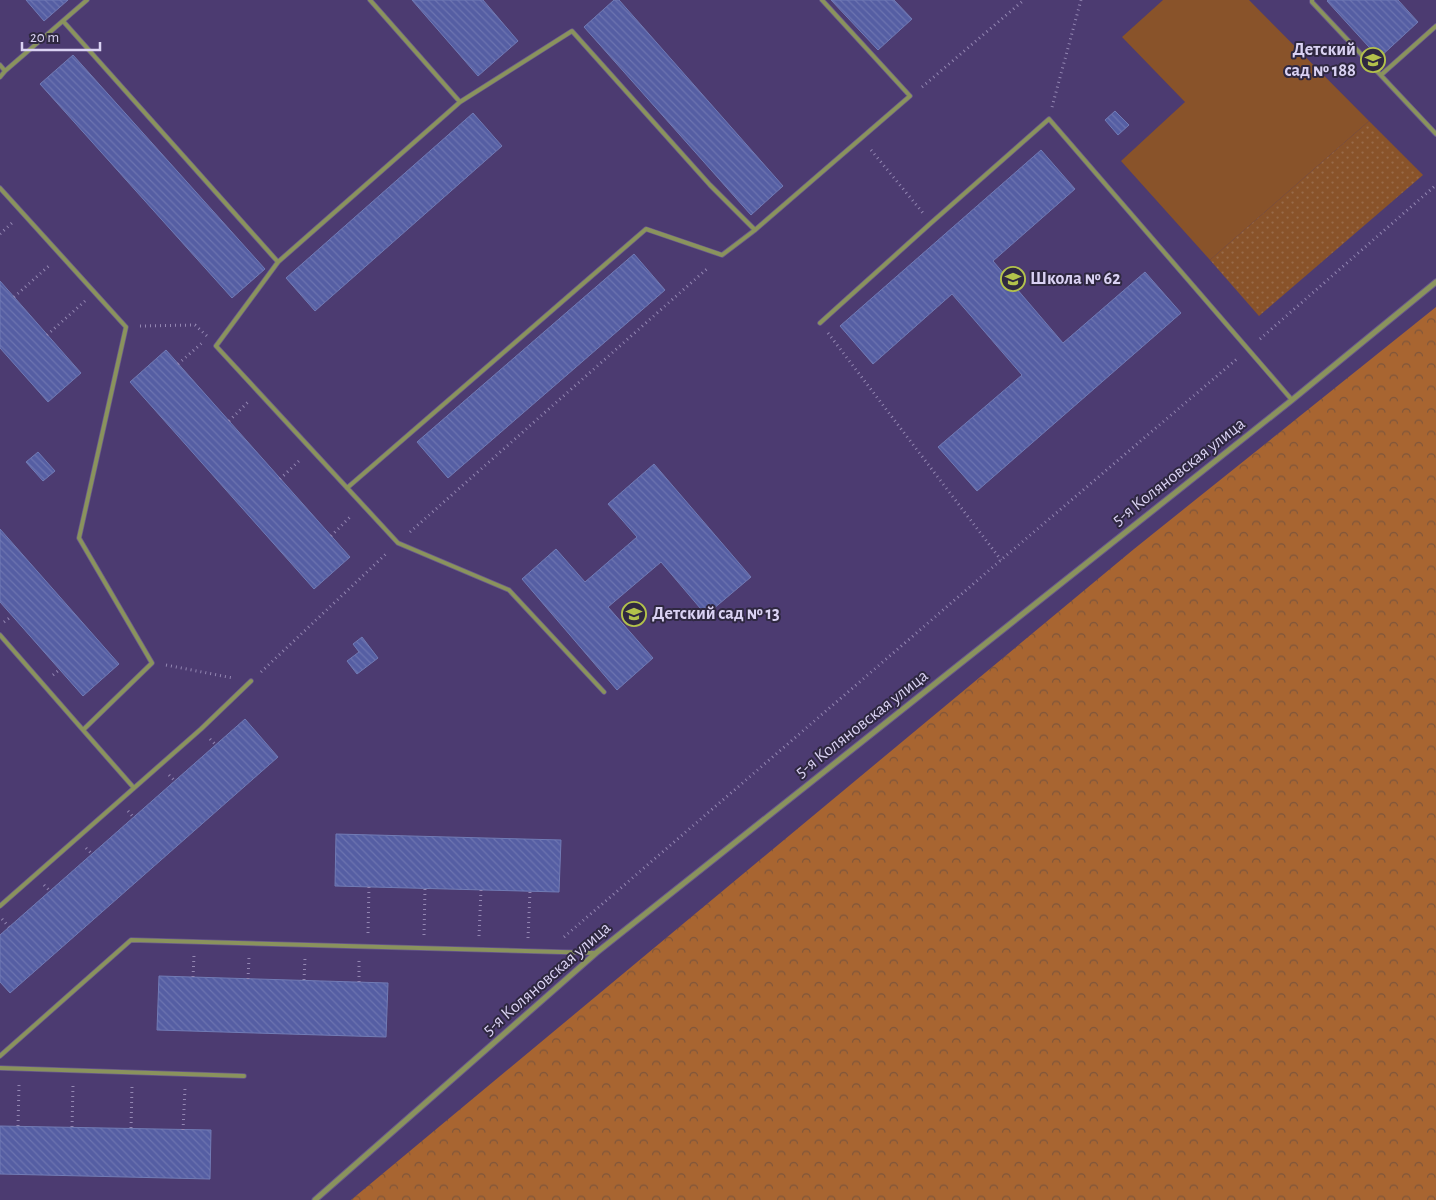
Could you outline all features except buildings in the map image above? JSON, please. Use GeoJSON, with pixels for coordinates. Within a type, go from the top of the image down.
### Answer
{"type":"FeatureCollection","features":[{"type":"Feature","properties":{"kind":"street","name":"5-я Коляновская улица"},"geometry":{"type":"LineString","coordinates":[[316,1200],[596,953],[1292,400],[1436,282]]}},
{"type":"Feature","properties":{"kind":"lane"},"geometry":{"type":"LineString","coordinates":[[0,77],[87,0]]}},
{"type":"Feature","properties":{"kind":"lane"},"geometry":{"type":"LineString","coordinates":[[370,0],[460,102]]}},
{"type":"Feature","properties":{"kind":"lane"},"geometry":{"type":"LineString","coordinates":[[347,488],[646,229],[722,255],[755,230],[910,96],[822,0]]}},
{"type":"Feature","properties":{"kind":"lane"},"geometry":{"type":"LineString","coordinates":[[1312,0],[1436,134]]}},
{"type":"Feature","properties":{"kind":"lane"},"geometry":{"type":"LineString","coordinates":[[63,21],[278,262]]}},
{"type":"Feature","properties":{"kind":"lane"},"geometry":{"type":"LineString","coordinates":[[1381,75],[1436,26]]}},
{"type":"Feature","properties":{"kind":"lane"},"geometry":{"type":"LineString","coordinates":[[604,692],[510,590],[398,543],[216,346],[278,262],[460,102],[572,31],[710,184],[755,230]]}},
{"type":"Feature","properties":{"kind":"lane"},"geometry":{"type":"LineString","coordinates":[[0,65],[5,71]]}},
{"type":"Feature","properties":{"kind":"lane"},"geometry":{"type":"LineString","coordinates":[[820,323],[931,222],[1049,119],[1292,400]]}},
{"type":"Feature","properties":{"kind":"lane"},"geometry":{"type":"LineString","coordinates":[[0,188],[126,326],[79,538],[152,663],[83,730]]}},
{"type":"Feature","properties":{"kind":"lane"},"geometry":{"type":"LineString","coordinates":[[0,635],[134,788]]}},
{"type":"Feature","properties":{"kind":"lane"},"geometry":{"type":"LineString","coordinates":[[0,906],[201,729],[251,681]]}},
{"type":"Feature","properties":{"kind":"lane"},"geometry":{"type":"LineString","coordinates":[[0,1056],[131,940],[596,953]]}},
{"type":"Feature","properties":{"kind":"lane"},"geometry":{"type":"LineString","coordinates":[[0,1068],[244,1076]]}},
{"type":"Feature","properties":{"kind":"path"},"geometry":{"type":"LineString","coordinates":[[910,96],[1024,0]]}},
{"type":"Feature","properties":{"kind":"path"},"geometry":{"type":"LineString","coordinates":[[1049,119],[1081,0]]}},
{"type":"Feature","properties":{"kind":"path"},"geometry":{"type":"LineString","coordinates":[[861,138],[931,222]]}},
{"type":"Feature","properties":{"kind":"path"},"geometry":{"type":"LineString","coordinates":[[546,952],[1248,349],[1436,185]]}},
{"type":"Feature","properties":{"kind":"path"},"geometry":{"type":"LineString","coordinates":[[14,297],[61,255]]}},
{"type":"Feature","properties":{"kind":"path"},"geometry":{"type":"LineString","coordinates":[[152,663],[251,681],[398,543],[722,255]]}},
{"type":"Feature","properties":{"kind":"path"},"geometry":{"type":"LineString","coordinates":[[47,335],[94,292]]}},
{"type":"Feature","properties":{"kind":"path"},"geometry":{"type":"LineString","coordinates":[[820,323],[1001,560]]}},
{"type":"Feature","properties":{"kind":"path"},"geometry":{"type":"LineString","coordinates":[[126,326],[195,325],[216,346]]}},
{"type":"Feature","properties":{"kind":"path"},"geometry":{"type":"LineString","coordinates":[[178,364],[208,337]]}},
{"type":"Feature","properties":{"kind":"path"},"geometry":{"type":"LineString","coordinates":[[228,421],[258,392]]}},
{"type":"Feature","properties":{"kind":"path"},"geometry":{"type":"LineString","coordinates":[[280,479],[311,449]]}},
{"type":"Feature","properties":{"kind":"path"},"geometry":{"type":"LineString","coordinates":[[331,536],[362,505]]}},
{"type":"Feature","properties":{"kind":"path"},"geometry":{"type":"LineString","coordinates":[[367,947],[369,886]]}},
{"type":"Feature","properties":{"kind":"path"},"geometry":{"type":"LineString","coordinates":[[423,948],[425,888]]}},
{"type":"Feature","properties":{"kind":"path"},"geometry":{"type":"LineString","coordinates":[[479,950],[481,890]]}},
{"type":"Feature","properties":{"kind":"path"},"geometry":{"type":"LineString","coordinates":[[528,952],[530,891]]}},
{"type":"Feature","properties":{"kind":"path"},"geometry":{"type":"LineString","coordinates":[[193,977],[194,942]]}},
{"type":"Feature","properties":{"kind":"path"},"geometry":{"type":"LineString","coordinates":[[248,979],[249,944]]}},
{"type":"Feature","properties":{"kind":"path"},"geometry":{"type":"LineString","coordinates":[[304,980],[306,945]]}},
{"type":"Feature","properties":{"kind":"path"},"geometry":{"type":"LineString","coordinates":[[359,982],[360,947]]}},
{"type":"Feature","properties":{"kind":"path"},"geometry":{"type":"LineString","coordinates":[[18,1126],[19,1069]]}},
{"type":"Feature","properties":{"kind":"path"},"geometry":{"type":"LineString","coordinates":[[72,1127],[74,1071]]}},
{"type":"Feature","properties":{"kind":"path"},"geometry":{"type":"LineString","coordinates":[[131,1128],[132,1072]]}},
{"type":"Feature","properties":{"kind":"path"},"geometry":{"type":"LineString","coordinates":[[183,1130],[185,1074]]}},
{"type":"Feature","properties":{"kind":"shaded area"},"geometry":{"type":"Polygon","coordinates":[[[1163,0],[1249,0],[1369,121],[1210,260],[1121,161],[1185,102],[1122,37],[1163,0]]]}},
{"type":"Feature","properties":{"kind":"shaded area"},"geometry":{"type":"Polygon","coordinates":[[[1369,121],[1423,175],[1259,316],[1210,260],[1369,121]]]}},
{"type":"Feature","properties":{"kind":"green space"},"geometry":{"type":"Polygon","coordinates":[[[1436,307],[1436,1200],[351,1200],[1134,549],[1436,307]]]}},
{"type":"Feature","properties":{"kind":"place","name":"Детский сад № 188"},"geometry":{"type":"Point","coordinates":[1373,60]}},
{"type":"Feature","properties":{"kind":"place","name":"Школа № 62"},"geometry":{"type":"Point","coordinates":[1013,279]}},
{"type":"Feature","properties":{"kind":"place","name":"Детский сад № 13"},"geometry":{"type":"Point","coordinates":[634,614]}}]}
